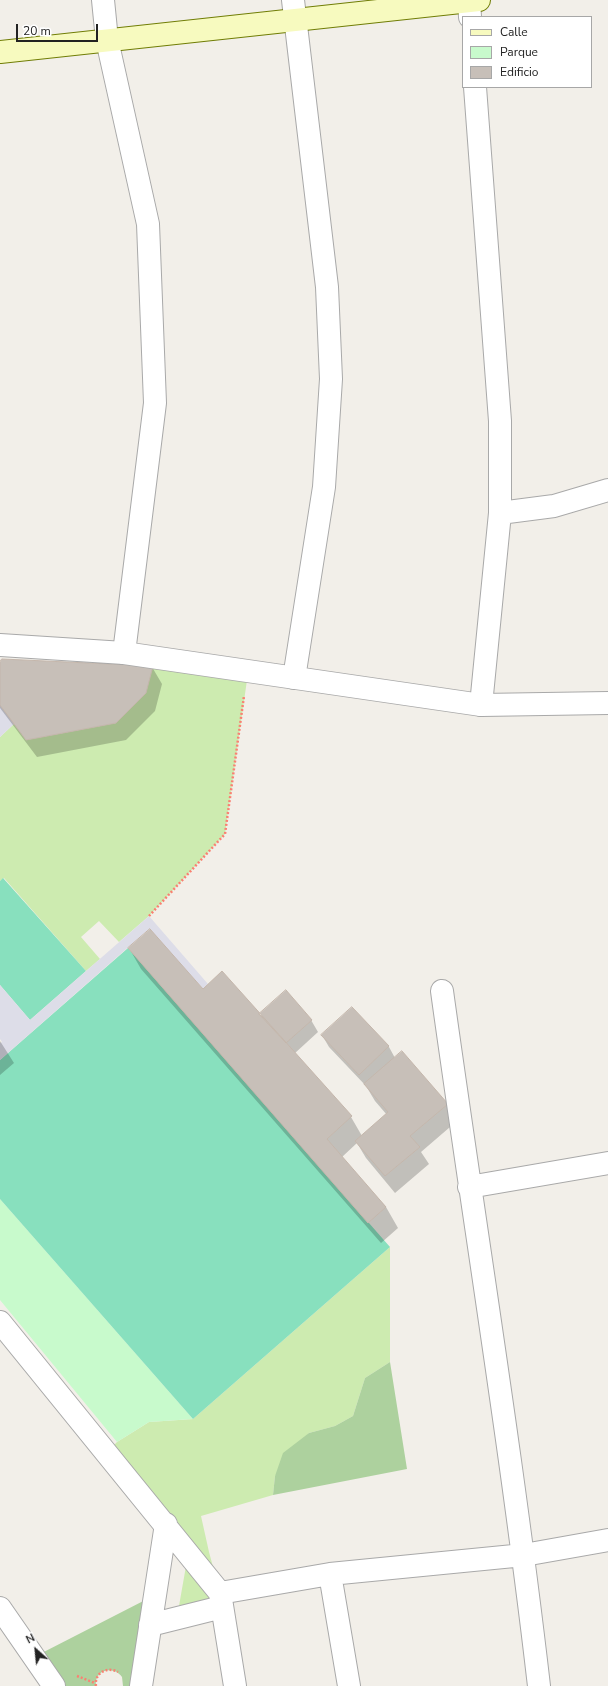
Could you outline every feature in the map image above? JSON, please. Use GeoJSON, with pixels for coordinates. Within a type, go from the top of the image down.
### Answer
{"type":"FeatureCollection","features":[{"type":"Feature","properties":{"kind":"main road"},"geometry":{"type":"LineString","coordinates":[[0,52],[107,40],[294,10],[472,4]]}},
{"type":"Feature","properties":{"kind":"street"},"geometry":{"type":"LineString","coordinates":[[103,0],[107,40],[148,224],[155,403],[124,653]]}},
{"type":"Feature","properties":{"kind":"street"},"geometry":{"type":"LineString","coordinates":[[294,10],[327,287],[331,379],[324,487],[294,678]]}},
{"type":"Feature","properties":{"kind":"street"},"geometry":{"type":"LineString","coordinates":[[475,88],[500,422],[500,513],[481,705]]}},
{"type":"Feature","properties":{"kind":"street"},"geometry":{"type":"LineString","coordinates":[[500,513],[554,506],[608,490]]}},
{"type":"Feature","properties":{"kind":"street"},"geometry":{"type":"LineString","coordinates":[[0,645],[124,653],[481,705],[608,703]]}},
{"type":"Feature","properties":{"kind":"street"},"geometry":{"type":"LineString","coordinates":[[442,991],[469,1187],[524,1555],[539,1686]]}},
{"type":"Feature","properties":{"kind":"street"},"geometry":{"type":"LineString","coordinates":[[469,1187],[608,1163]]}},
{"type":"Feature","properties":{"kind":"street"},"geometry":{"type":"LineString","coordinates":[[0,1322],[166,1524],[221,1600],[235,1686]]}},
{"type":"Feature","properties":{"kind":"street"},"geometry":{"type":"LineString","coordinates":[[132,1681],[150,1625],[166,1524]]}},
{"type":"Feature","properties":{"kind":"street"},"geometry":{"type":"LineString","coordinates":[[150,1625],[221,1600],[330,1574],[524,1555],[608,1540]]}},
{"type":"Feature","properties":{"kind":"street"},"geometry":{"type":"LineString","coordinates":[[330,1574],[349,1686]]}},
{"type":"Feature","properties":{"kind":"street"},"geometry":{"type":"LineString","coordinates":[[0,1608],[54,1686]]}},
{"type":"Feature","properties":{"kind":"path"},"geometry":{"type":"LineString","coordinates":[[148,916],[225,834],[248,671]]}},
{"type":"Feature","properties":{"kind":"path"},"geometry":{"type":"LineString","coordinates":[[96,1686],[96,1679],[98,1675],[106,1670],[116,1670],[132,1681]]}},
{"type":"Feature","properties":{"kind":"green space"},"geometry":{"type":"Polygon","coordinates":[[[153,666],[247,680],[225,834],[149,916],[119,942],[99,921],[81,937],[100,959],[86,971],[4,878],[0,881],[0,737],[15,723],[26,740],[116,723],[153,666]]]}},
{"type":"Feature","properties":{"kind":"green space"},"geometry":{"type":"Polygon","coordinates":[[[3,878],[86,971],[30,1020],[0,985],[0,881],[3,878]]]}},
{"type":"Feature","properties":{"kind":"green space"},"geometry":{"type":"Polygon","coordinates":[[[128,948],[390,1247],[193,1419],[0,1199],[0,1060],[128,948]]]}},
{"type":"Feature","properties":{"kind":"green space"},"geometry":{"type":"Polygon","coordinates":[[[0,1199],[193,1419],[149,1422],[117,1442],[0,1300],[0,1199]]]}},
{"type":"Feature","properties":{"kind":"green space"},"geometry":{"type":"Polygon","coordinates":[[[390,1247],[390,1362],[365,1378],[353,1416],[335,1426],[309,1433],[275,1476],[273,1495],[201,1516],[220,1593],[107,1452],[117,1442],[149,1422],[193,1419],[390,1247]]]}},
{"type":"Feature","properties":{"kind":"green space"},"geometry":{"type":"Polygon","coordinates":[[[390,1362],[407,1469],[273,1495],[275,1476],[283,1453],[309,1433],[335,1426],[353,1416],[365,1378],[390,1362]]]}},
{"type":"Feature","properties":{"kind":"green space"},"geometry":{"type":"Polygon","coordinates":[[[186,1566],[211,1600],[179,1606],[186,1566]]]}},
{"type":"Feature","properties":{"kind":"green space"},"geometry":{"type":"Polygon","coordinates":[[[155,1595],[141,1686],[123,1686],[122,1677],[118,1673],[109,1670],[98,1676],[96,1686],[54,1686],[34,1657],[155,1595]]]}},
{"type":"Feature","properties":{"kind":"shaded area"},"geometry":{"type":"Polygon","coordinates":[[[0,705],[15,723],[0,737],[0,705]]]}},
{"type":"Feature","properties":{"kind":"shaded area"},"geometry":{"type":"Polygon","coordinates":[[[149,916],[208,984],[203,989],[149,929],[0,1060],[0,1043],[2,1042],[0,1039],[0,985],[30,1020],[149,916]]]}},
{"type":"Feature","properties":{"kind":"building"},"geometry":{"type":"Polygon","coordinates":[[[2,659],[153,666],[146,693],[116,723],[26,740],[0,705],[0,662],[2,659]]]}},
{"type":"Feature","properties":{"kind":"building"},"geometry":{"type":"Polygon","coordinates":[[[150,929],[203,989],[222,971],[352,1116],[327,1139],[386,1207],[368,1223],[128,948],[150,929]]]}},
{"type":"Feature","properties":{"kind":"building"},"geometry":{"type":"Polygon","coordinates":[[[286,990],[312,1020],[286,1043],[259,1014],[286,990]]]}},
{"type":"Feature","properties":{"kind":"building"},"geometry":{"type":"Polygon","coordinates":[[[352,1007],[389,1046],[359,1075],[321,1035],[352,1007]]]}},
{"type":"Feature","properties":{"kind":"building"},"geometry":{"type":"Polygon","coordinates":[[[402,1051],[448,1104],[410,1136],[420,1147],[385,1176],[355,1141],[388,1112],[364,1084],[402,1051]]]}}]}
